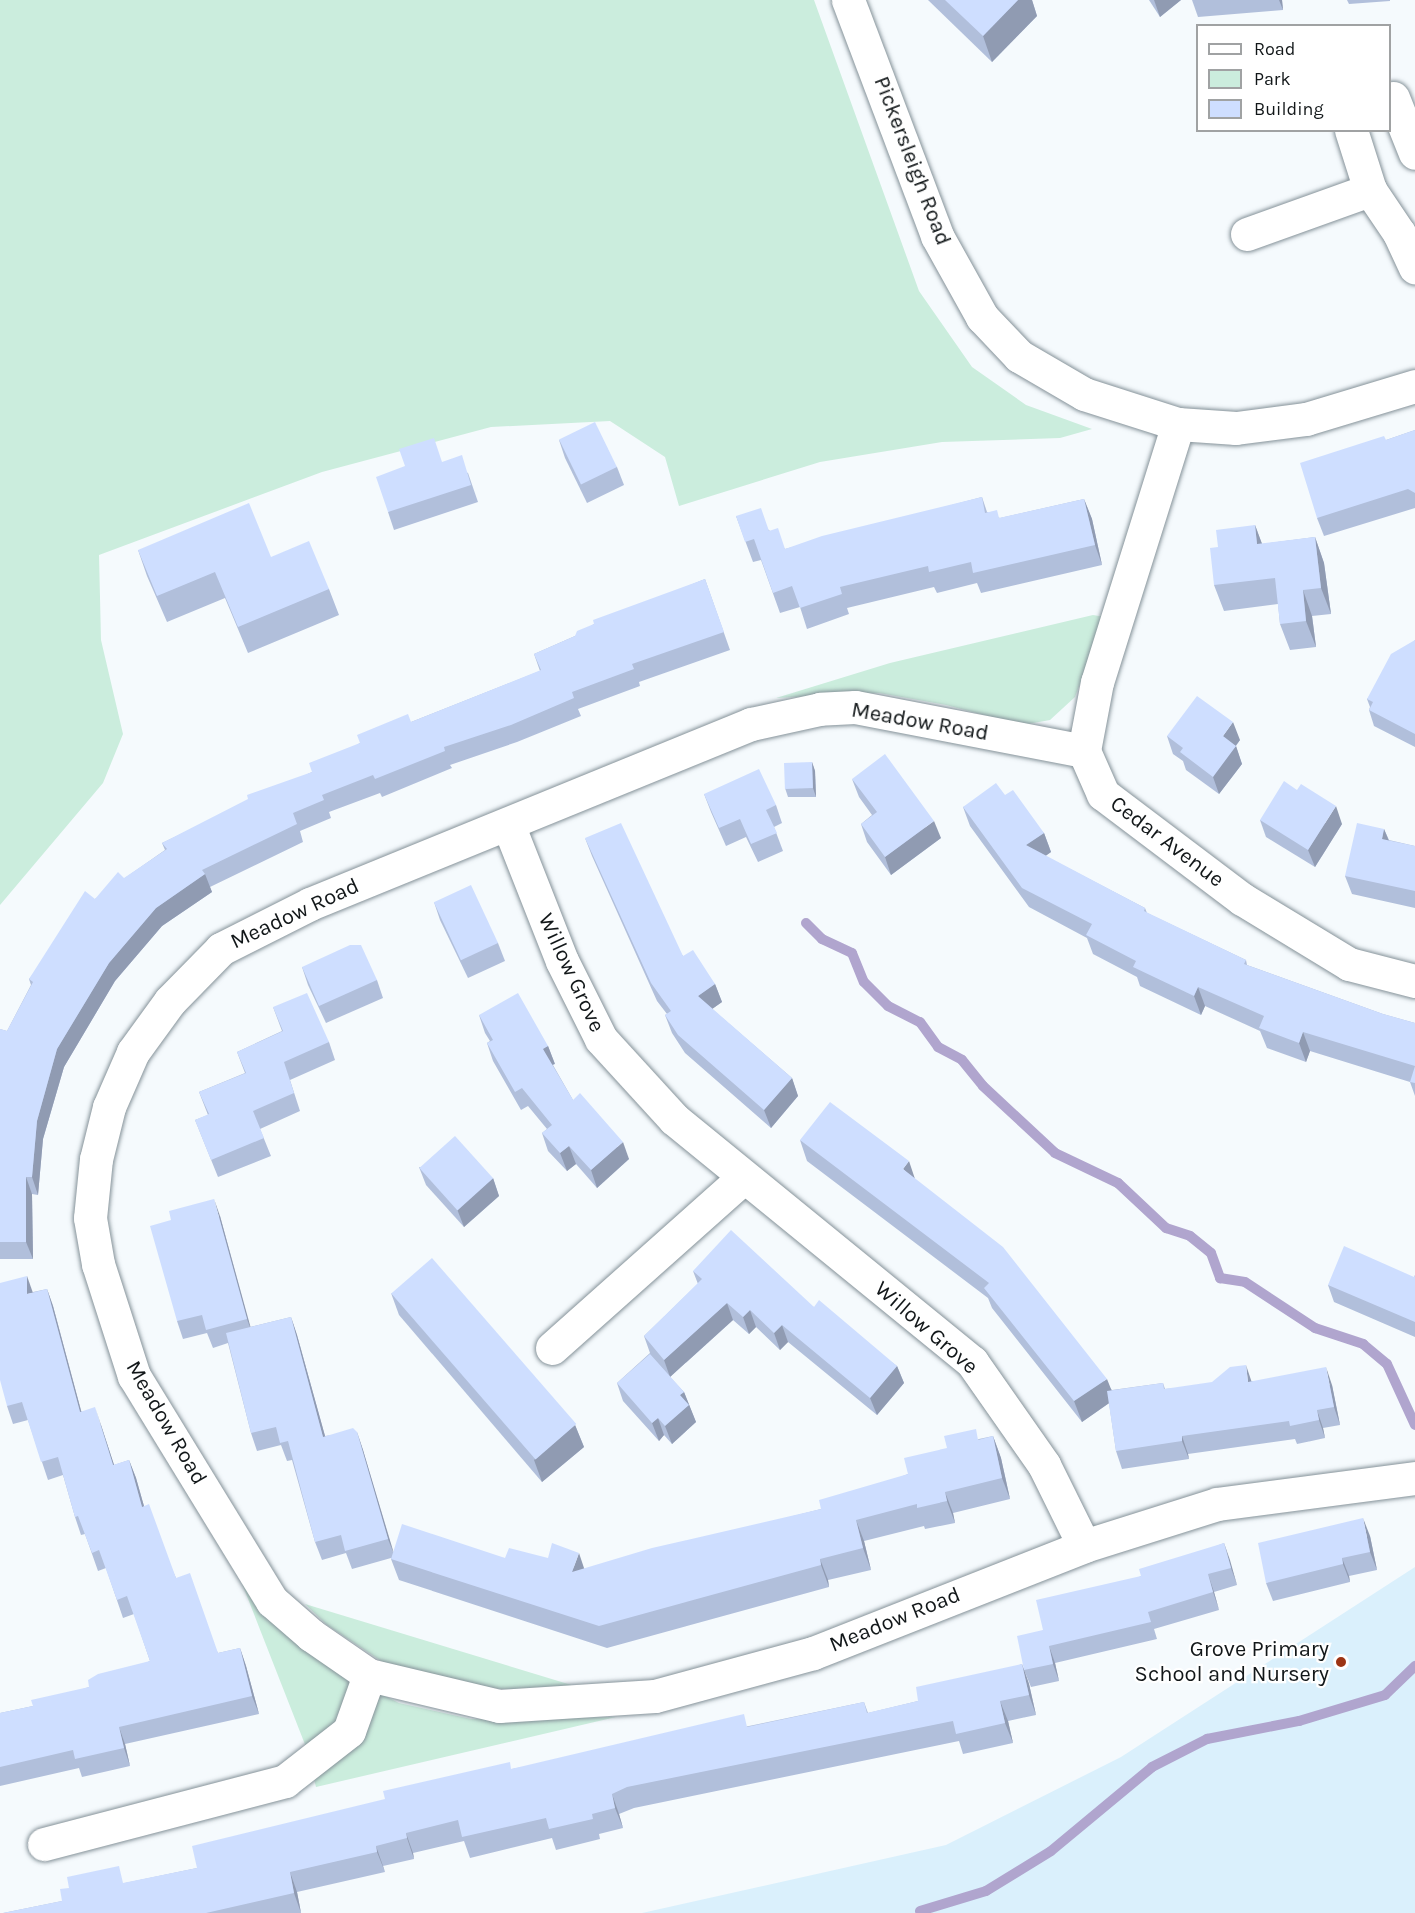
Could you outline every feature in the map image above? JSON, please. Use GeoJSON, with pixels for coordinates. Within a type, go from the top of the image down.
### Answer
{"type":"FeatureCollection","features":[{"type":"Feature","properties":{"kind":"street","name":"Pickersleigh Road"},"geometry":{"type":"LineString","coordinates":[[848,0],[937,236],[982,317],[1018,356],[1084,394],[1178,424],[1236,428],[1305,419],[1415,386]]}},
{"type":"Feature","properties":{"kind":"street"},"geometry":{"type":"LineString","coordinates":[[1393,98],[1415,153]]}},
{"type":"Feature","properties":{"kind":"street"},"geometry":{"type":"LineString","coordinates":[[1352,132],[1370,190],[1399,233],[1415,267]]}},
{"type":"Feature","properties":{"kind":"street"},"geometry":{"type":"LineString","coordinates":[[1247,234],[1370,190]]}},
{"type":"Feature","properties":{"kind":"street"},"geometry":{"type":"LineString","coordinates":[[1084,751],[1096,682],[1178,424]]}},
{"type":"Feature","properties":{"kind":"street","name":"Meadow Road"},"geometry":{"type":"LineString","coordinates":[[1084,751],[855,707],[820,710],[751,724],[310,904],[221,949],[170,1001],[133,1052],[109,1107],[96,1159],[90,1218],[98,1264],[134,1376],[273,1601],[311,1635],[369,1675],[499,1706],[655,1696],[813,1653],[1084,1546],[1217,1504],[1415,1478]]}},
{"type":"Feature","properties":{"kind":"street","name":"Cedar Avenue"},"geometry":{"type":"LineString","coordinates":[[1084,751],[1103,794],[1242,899],[1349,964],[1415,981]]}},
{"type":"Feature","properties":{"kind":"street","name":"Willow Grove"},"geometry":{"type":"LineString","coordinates":[[508,824],[562,961],[601,1039],[674,1119],[743,1178],[972,1362],[1044,1466],[1084,1546]]}},
{"type":"Feature","properties":{"kind":"street"},"geometry":{"type":"LineString","coordinates":[[552,1348],[743,1178]]}},
{"type":"Feature","properties":{"kind":"street"},"geometry":{"type":"LineString","coordinates":[[44,1844],[285,1781],[349,1731],[369,1675]]}},
{"type":"Feature","properties":{"kind":"shaded area","name":"Grove Primary School and Nursery"},"geometry":{"type":"Polygon","coordinates":[[[1415,1567],[1415,1913],[642,1913],[946,1845],[1121,1757],[1415,1567]]]}},
{"type":"Feature","properties":{"kind":"green space"},"geometry":{"type":"Polygon","coordinates":[[[0,0],[814,0],[919,291],[972,367],[1026,405],[1092,429],[1060,438],[942,442],[820,462],[679,506],[665,457],[610,421],[491,427],[322,472],[99,555],[101,640],[123,734],[103,783],[0,905],[0,0]]]}},
{"type":"Feature","properties":{"kind":"green space"},"geometry":{"type":"Polygon","coordinates":[[[1093,615],[1105,617],[1075,697],[1050,720],[1022,725],[946,705],[879,693],[776,698],[890,663],[1093,615]]]}},
{"type":"Feature","properties":{"kind":"green space"},"geometry":{"type":"Polygon","coordinates":[[[241,1581],[332,1669],[399,1703],[471,1719],[616,1717],[316,1787],[306,1747],[241,1581]]]}},
{"type":"Feature","properties":{"kind":"green space"},"geometry":{"type":"Polygon","coordinates":[[[305,1604],[578,1687],[548,1692],[487,1688],[384,1663],[327,1625],[305,1604]]]}},
{"type":"Feature","properties":{"kind":"building"},"geometry":{"type":"Polygon","coordinates":[[[945,0],[1018,0],[983,36],[945,0]]]}},
{"type":"Feature","properties":{"kind":"building"},"geometry":{"type":"Polygon","coordinates":[[[595,422],[617,467],[581,484],[559,440],[595,422]]]}},
{"type":"Feature","properties":{"kind":"building"},"geometry":{"type":"Polygon","coordinates":[[[1415,430],[1415,493],[1408,489],[1317,518],[1300,463],[1384,436],[1386,440],[1415,430]]]}},
{"type":"Feature","properties":{"kind":"building"},"geometry":{"type":"Polygon","coordinates":[[[434,438],[442,462],[462,455],[471,485],[388,512],[376,477],[405,466],[399,449],[434,438]]]}},
{"type":"Feature","properties":{"kind":"building"},"geometry":{"type":"Polygon","coordinates":[[[982,497],[985,513],[997,510],[999,518],[1084,499],[1095,545],[973,573],[971,562],[929,572],[928,566],[840,587],[842,594],[800,608],[792,586],[773,593],[754,539],[745,542],[736,516],[761,508],[769,531],[778,528],[785,549],[822,536],[982,497]]]}},
{"type":"Feature","properties":{"kind":"building"},"geometry":{"type":"Polygon","coordinates":[[[249,503],[271,557],[309,541],[329,589],[238,627],[215,572],[157,596],[138,550],[249,503]]]}},
{"type":"Feature","properties":{"kind":"building"},"geometry":{"type":"Polygon","coordinates":[[[1255,525],[1257,544],[1315,537],[1321,588],[1303,590],[1306,621],[1280,624],[1275,578],[1214,585],[1210,548],[1218,547],[1216,530],[1255,525]]]}},
{"type":"Feature","properties":{"kind":"building"},"geometry":{"type":"Polygon","coordinates":[[[705,579],[724,632],[632,664],[634,669],[572,692],[574,698],[511,725],[444,747],[445,751],[375,779],[373,775],[322,795],[324,800],[293,813],[297,824],[202,870],[205,874],[156,908],[109,963],[57,1049],[37,1121],[32,1177],[26,1177],[26,1242],[0,1242],[0,1029],[7,1031],[33,982],[29,979],[85,891],[95,899],[118,872],[124,878],[167,849],[162,843],[248,799],[247,795],[312,772],[309,763],[360,743],[357,735],[408,714],[411,722],[541,670],[534,654],[575,636],[577,631],[594,624],[593,620],[705,579]]]}},
{"type":"Feature","properties":{"kind":"building"},"geometry":{"type":"Polygon","coordinates":[[[1415,640],[1415,734],[1369,710],[1373,702],[1367,699],[1391,654],[1415,640]]]}},
{"type":"Feature","properties":{"kind":"building"},"geometry":{"type":"Polygon","coordinates":[[[1197,696],[1233,722],[1223,736],[1236,746],[1213,777],[1180,752],[1183,748],[1167,736],[1197,696]]]}},
{"type":"Feature","properties":{"kind":"building"},"geometry":{"type":"Polygon","coordinates":[[[885,754],[934,821],[885,857],[861,824],[877,812],[852,779],[885,754]]]}},
{"type":"Feature","properties":{"kind":"building"},"geometry":{"type":"Polygon","coordinates":[[[812,762],[813,788],[785,789],[784,763],[812,762]]]}},
{"type":"Feature","properties":{"kind":"building"},"geometry":{"type":"Polygon","coordinates":[[[759,769],[776,805],[766,810],[777,833],[751,844],[740,819],[719,828],[704,794],[759,769]]]}},
{"type":"Feature","properties":{"kind":"building"},"geometry":{"type":"Polygon","coordinates":[[[1284,781],[1297,790],[1301,784],[1336,806],[1308,850],[1260,820],[1284,781]]]}},
{"type":"Feature","properties":{"kind":"building"},"geometry":{"type":"Polygon","coordinates":[[[996,783],[1005,795],[1013,790],[1044,833],[1026,845],[1145,908],[1144,911],[1246,960],[1244,964],[1383,1014],[1415,1023],[1415,1066],[1303,1032],[1299,1043],[1259,1028],[1264,1016],[1198,987],[1194,996],[1133,967],[1136,961],[1086,935],[1092,924],[1022,888],[963,807],[996,783]]]}},
{"type":"Feature","properties":{"kind":"building"},"geometry":{"type":"Polygon","coordinates":[[[621,823],[683,956],[693,950],[715,984],[698,996],[792,1078],[764,1110],[678,1035],[665,1015],[671,1011],[651,983],[585,838],[621,823]]]}},
{"type":"Feature","properties":{"kind":"building"},"geometry":{"type":"Polygon","coordinates":[[[1357,823],[1384,829],[1382,839],[1415,846],[1415,891],[1345,876],[1357,823]]]}},
{"type":"Feature","properties":{"kind":"building"},"geometry":{"type":"Polygon","coordinates":[[[471,885],[498,943],[461,960],[434,902],[471,885]]]}},
{"type":"Feature","properties":{"kind":"building"},"geometry":{"type":"Polygon","coordinates":[[[350,945],[361,945],[377,980],[319,1006],[302,967],[350,945]]]}},
{"type":"Feature","properties":{"kind":"building"},"geometry":{"type":"Polygon","coordinates":[[[307,993],[329,1042],[284,1062],[294,1093],[253,1111],[264,1138],[211,1160],[195,1120],[209,1114],[199,1092],[246,1073],[237,1052],[283,1031],[273,1007],[307,993]]]}},
{"type":"Feature","properties":{"kind":"building"},"geometry":{"type":"Polygon","coordinates":[[[518,993],[548,1046],[543,1049],[573,1100],[580,1093],[623,1142],[591,1170],[569,1146],[560,1153],[542,1133],[552,1125],[522,1088],[515,1092],[487,1043],[493,1040],[479,1015],[518,993]]]}},
{"type":"Feature","properties":{"kind":"building"},"geometry":{"type":"Polygon","coordinates":[[[1415,1066],[1415,1083],[1410,1082],[1415,1066]]]}},
{"type":"Feature","properties":{"kind":"building"},"geometry":{"type":"Polygon","coordinates":[[[830,1102],[909,1161],[903,1169],[1003,1247],[1107,1379],[1074,1401],[984,1288],[989,1283],[800,1140],[830,1102]]]}},
{"type":"Feature","properties":{"kind":"building"},"geometry":{"type":"Polygon","coordinates":[[[455,1136],[493,1178],[457,1210],[419,1168],[455,1136]]]}},
{"type":"Feature","properties":{"kind":"building"},"geometry":{"type":"Polygon","coordinates":[[[214,1199],[247,1319],[206,1330],[202,1315],[177,1321],[150,1226],[171,1220],[169,1211],[214,1199]]]}},
{"type":"Feature","properties":{"kind":"building"},"geometry":{"type":"Polygon","coordinates":[[[731,1230],[814,1307],[819,1300],[897,1366],[870,1398],[782,1325],[774,1333],[750,1310],[743,1317],[727,1303],[664,1360],[644,1336],[702,1279],[693,1271],[731,1230]]]}},
{"type":"Feature","properties":{"kind":"building"},"geometry":{"type":"Polygon","coordinates":[[[1344,1246],[1414,1277],[1415,1275],[1415,1322],[1328,1285],[1344,1246]]]}},
{"type":"Feature","properties":{"kind":"building"},"geometry":{"type":"Polygon","coordinates":[[[432,1258],[576,1424],[536,1459],[391,1293],[432,1258]]]}},
{"type":"Feature","properties":{"kind":"building"},"geometry":{"type":"Polygon","coordinates":[[[27,1276],[27,1294],[47,1289],[80,1412],[95,1407],[113,1465],[129,1460],[142,1507],[149,1504],[176,1578],[190,1573],[218,1653],[240,1648],[252,1696],[119,1727],[124,1748],[75,1759],[73,1750],[0,1767],[0,1713],[33,1706],[31,1700],[89,1687],[88,1680],[98,1674],[150,1661],[127,1596],[117,1600],[99,1550],[92,1553],[78,1516],[75,1517],[58,1457],[41,1462],[22,1402],[7,1406],[0,1380],[0,1283],[27,1276]]]}},
{"type":"Feature","properties":{"kind":"building"},"geometry":{"type":"Polygon","coordinates":[[[291,1317],[323,1437],[353,1428],[357,1432],[388,1539],[345,1551],[341,1535],[315,1542],[288,1441],[280,1443],[276,1427],[251,1433],[226,1333],[291,1317]]]}},
{"type":"Feature","properties":{"kind":"building"},"geometry":{"type":"Polygon","coordinates":[[[650,1354],[684,1392],[680,1395],[689,1405],[665,1426],[658,1418],[652,1423],[617,1383],[650,1354]]]}},
{"type":"Feature","properties":{"kind":"building"},"geometry":{"type":"Polygon","coordinates":[[[1246,1365],[1248,1382],[1326,1367],[1334,1407],[1317,1410],[1319,1420],[1290,1426],[1289,1421],[1182,1436],[1182,1441],[1116,1451],[1107,1391],[1163,1383],[1164,1389],[1212,1382],[1230,1367],[1246,1365]]]}},
{"type":"Feature","properties":{"kind":"building"},"geometry":{"type":"Polygon","coordinates":[[[976,1429],[978,1440],[993,1436],[1002,1478],[945,1492],[947,1501],[917,1508],[917,1504],[856,1520],[863,1548],[820,1559],[821,1565],[599,1626],[391,1559],[402,1524],[505,1558],[509,1548],[548,1558],[552,1543],[579,1553],[572,1572],[652,1548],[821,1509],[819,1500],[908,1474],[904,1458],[947,1448],[944,1436],[976,1429]]]}},
{"type":"Feature","properties":{"kind":"building"},"geometry":{"type":"Polygon","coordinates":[[[1363,1518],[1370,1552],[1342,1558],[1343,1564],[1266,1583],[1258,1543],[1363,1518]]]}},
{"type":"Feature","properties":{"kind":"building"},"geometry":{"type":"Polygon","coordinates":[[[1224,1543],[1231,1568],[1208,1574],[1213,1592],[1148,1612],[1151,1622],[1049,1646],[1053,1664],[1024,1670],[1017,1636],[1043,1630],[1036,1600],[1141,1576],[1139,1569],[1224,1543]]]}},
{"type":"Feature","properties":{"kind":"building"},"geometry":{"type":"Polygon","coordinates":[[[1022,1664],[1029,1695],[1000,1701],[1005,1723],[956,1734],[953,1721],[627,1787],[612,1794],[615,1808],[592,1814],[593,1819],[549,1829],[546,1818],[462,1837],[458,1820],[406,1833],[407,1838],[376,1846],[377,1852],[290,1872],[294,1893],[206,1913],[3,1913],[62,1901],[60,1889],[69,1888],[67,1877],[119,1866],[123,1883],[197,1868],[192,1846],[385,1799],[383,1791],[510,1762],[511,1769],[744,1714],[747,1727],[864,1702],[867,1713],[918,1701],[916,1687],[1022,1664]]]}},
{"type":"Feature","properties":{"kind":"waterway"},"geometry":{"type":"LineString","coordinates":[[806,923],[822,939],[852,953],[864,982],[888,1006],[920,1022],[938,1047],[962,1060],[983,1086],[1055,1153],[1118,1183],[1166,1228],[1190,1236],[1211,1253],[1220,1278],[1245,1282],[1315,1328],[1363,1344],[1387,1364],[1415,1425]]}},
{"type":"Feature","properties":{"kind":"waterway"},"geometry":{"type":"LineString","coordinates":[[920,1911],[986,1891],[1051,1851],[1152,1767],[1207,1739],[1299,1721],[1385,1695],[1415,1666]]}},
{"type":"Feature","properties":{"kind":"place","name":"Grove Primary School and Nursery"},"geometry":{"type":"Point","coordinates":[1341,1662]}}]}
